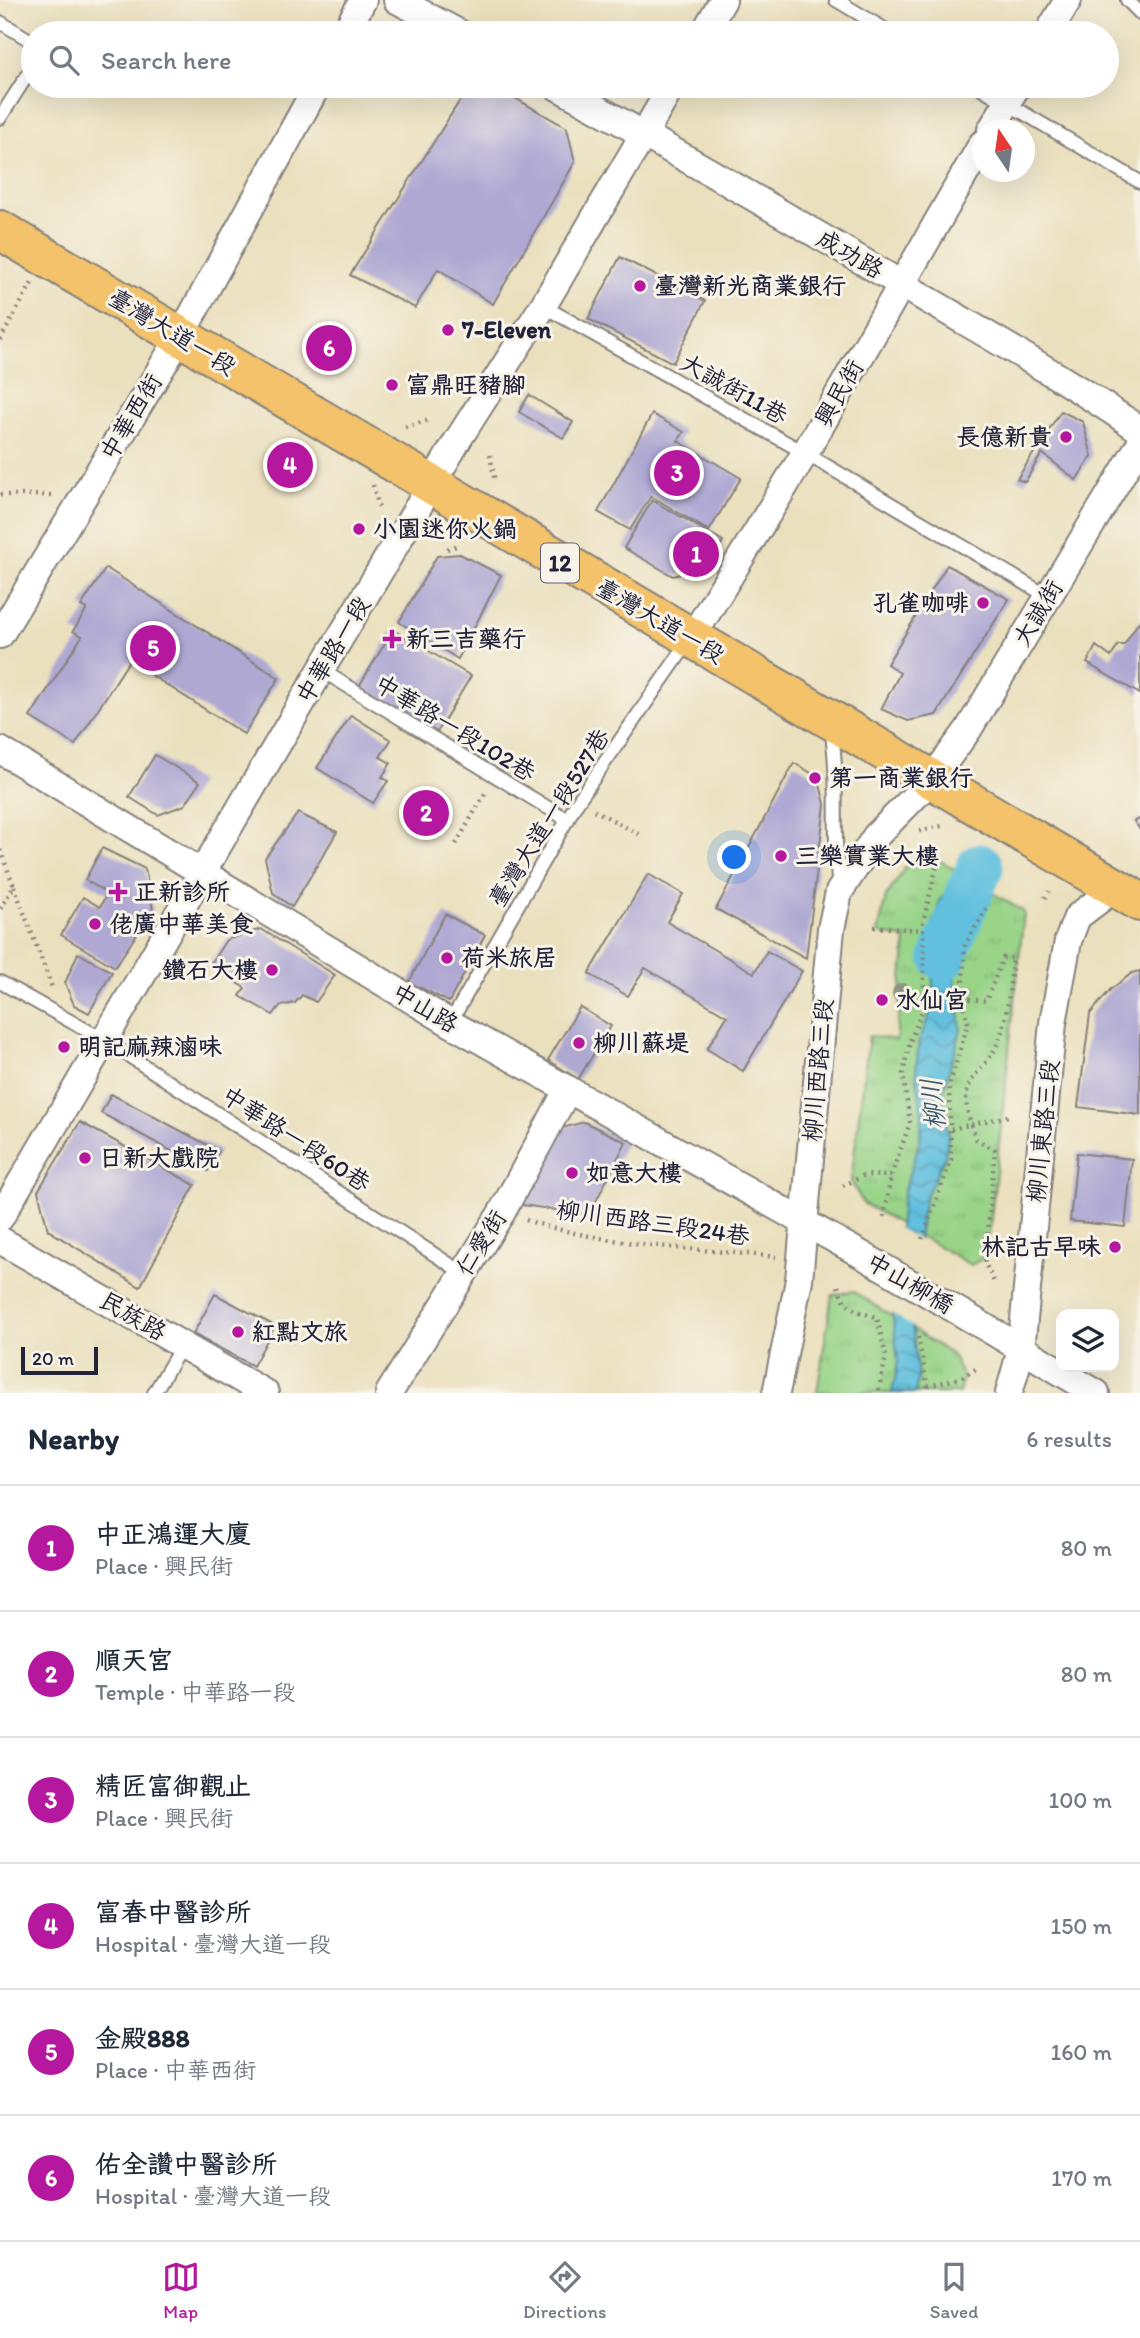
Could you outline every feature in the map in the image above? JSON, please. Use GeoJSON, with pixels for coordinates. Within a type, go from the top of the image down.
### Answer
{"type":"FeatureCollection","features":[{"type":"Feature","properties":{"kind":"main road","name":"臺灣大道一段"},"geometry":{"type":"LineString","coordinates":[[0,230],[691,639],[1132,891]]}},
{"type":"Feature","properties":{"kind":"street"},"geometry":{"type":"LineString","coordinates":[[352,21],[363,0]]}},
{"type":"Feature","properties":{"kind":"street"},"geometry":{"type":"LineString","coordinates":[[397,0],[436,21]]}},
{"type":"Feature","properties":{"kind":"street"},"geometry":{"type":"LineString","coordinates":[[711,21],[723,0]]}},
{"type":"Feature","properties":{"kind":"street"},"geometry":{"type":"LineString","coordinates":[[1055,21],[1068,0]]}},
{"type":"Feature","properties":{"kind":"street","name":"中華西街"},"geometry":{"type":"LineString","coordinates":[[0,635],[180,337],[310,98]]}},
{"type":"Feature","properties":{"kind":"street","name":"成功路"},"geometry":{"type":"LineString","coordinates":[[578,98],[902,284],[1101,403],[1140,430]]}},
{"type":"Feature","properties":{"kind":"street","name":"中華路一段"},"geometry":{"type":"LineString","coordinates":[[0,1218],[430,486],[543,306],[665,98]]}},
{"type":"Feature","properties":{"kind":"street"},"geometry":{"type":"LineString","coordinates":[[997,119],[1010,98]]}},
{"type":"Feature","properties":{"kind":"street","name":"興民街"},"geometry":{"type":"LineString","coordinates":[[691,639],[805,453],[972,162]]}},
{"type":"Feature","properties":{"kind":"street","name":"大誠街"},"geometry":{"type":"LineString","coordinates":[[932,779],[968,730],[1140,444]]}},
{"type":"Feature","properties":{"kind":"street","name":"中山路"},"geometry":{"type":"LineString","coordinates":[[0,750],[450,1023],[857,1252]]}},
{"type":"Feature","properties":{"kind":"street","name":"柳川西路三段"},"geometry":{"type":"LineString","coordinates":[[776,1393],[801,1263],[830,942],[839,892],[876,836],[932,779]]}},
{"type":"Feature","properties":{"kind":"street","name":"柳川東路三段"},"geometry":{"type":"LineString","coordinates":[[1009,1393],[1021,1350],[1053,1023],[1068,941],[1077,917],[1132,891]]}},
{"type":"Feature","properties":{"kind":"street","name":"仁愛街"},"geometry":{"type":"LineString","coordinates":[[389,1393],[502,1212],[568,1090]]}},
{"type":"Feature","properties":{"kind":"street","name":"民族路"},"geometry":{"type":"LineString","coordinates":[[0,1240],[265,1393]]}},
{"type":"Feature","properties":{"kind":"street","name":"中山柳橋"},"geometry":{"type":"LineString","coordinates":[[857,1252],[1021,1350]]}},
{"type":"Feature","properties":{"kind":"street"},"geometry":{"type":"LineString","coordinates":[[1021,1350],[1096,1393]]}},
{"type":"Feature","properties":{"kind":"lane"},"geometry":{"type":"LineString","coordinates":[[836,0],[871,21]]}},
{"type":"Feature","properties":{"kind":"lane"},"geometry":{"type":"LineString","coordinates":[[1127,0],[1140,13]]}},
{"type":"Feature","properties":{"kind":"lane"},"geometry":{"type":"LineString","coordinates":[[0,22],[21,35]]}},
{"type":"Feature","properties":{"kind":"lane"},"geometry":{"type":"LineString","coordinates":[[0,118],[21,85]]}},
{"type":"Feature","properties":{"kind":"lane"},"geometry":{"type":"LineString","coordinates":[[1018,98],[1140,182]]}},
{"type":"Feature","properties":{"kind":"lane","name":"大誠街11巷"},"geometry":{"type":"LineString","coordinates":[[543,306],[805,453],[1047,596]]}},
{"type":"Feature","properties":{"kind":"lane","name":"臺灣大道一段527巷"},"geometry":{"type":"LineString","coordinates":[[450,1023],[578,801],[691,639]]}},
{"type":"Feature","properties":{"kind":"lane","name":"中華路一段102巷"},"geometry":{"type":"LineString","coordinates":[[321,670],[568,820]]}},
{"type":"Feature","properties":{"kind":"lane"},"geometry":{"type":"LineString","coordinates":[[829,717],[835,753],[834,855],[839,892]]}},
{"type":"Feature","properties":{"kind":"lane","name":"中華路一段60巷"},"geometry":{"type":"LineString","coordinates":[[0,982],[106,1041],[463,1273]]}},
{"type":"Feature","properties":{"kind":"lane"},"geometry":{"type":"LineString","coordinates":[[154,1393],[183,1344]]}},
{"type":"Feature","properties":{"kind":"path"},"geometry":{"type":"LineString","coordinates":[[0,340],[47,258]]}},
{"type":"Feature","properties":{"kind":"path"},"geometry":{"type":"LineString","coordinates":[[405,427],[429,420]]}},
{"type":"Feature","properties":{"kind":"path"},"geometry":{"type":"LineString","coordinates":[[489,455],[495,481]]}},
{"type":"Feature","properties":{"kind":"path"},"geometry":{"type":"LineString","coordinates":[[373,483],[379,508]]}},
{"type":"Feature","properties":{"kind":"path"},"geometry":{"type":"LineString","coordinates":[[0,495],[84,495]]}},
{"type":"Feature","properties":{"kind":"path"},"geometry":{"type":"LineString","coordinates":[[447,549],[456,546]]}},
{"type":"Feature","properties":{"kind":"path"},"geometry":{"type":"LineString","coordinates":[[456,844],[494,777]]}},
{"type":"Feature","properties":{"kind":"path"},"geometry":{"type":"LineString","coordinates":[[578,801],[642,836]]}},
{"type":"Feature","properties":{"kind":"path"},"geometry":{"type":"LineString","coordinates":[[0,850],[64,1017]]}},
{"type":"Feature","properties":{"kind":"path"},"geometry":{"type":"LineString","coordinates":[[884,1217],[891,1176],[909,1122],[903,1074],[910,1041],[923,1006],[923,930],[939,857]]}},
{"type":"Feature","properties":{"kind":"path"},"geometry":{"type":"LineString","coordinates":[[0,909],[14,886]]}},
{"type":"Feature","properties":{"kind":"path"},"geometry":{"type":"LineString","coordinates":[[1045,898],[1048,891]]}},
{"type":"Feature","properties":{"kind":"path"},"geometry":{"type":"LineString","coordinates":[[922,1239],[951,1160],[949,1087],[968,1023],[962,998],[965,945],[988,906]]}},
{"type":"Feature","properties":{"kind":"path"},"geometry":{"type":"LineString","coordinates":[[874,927],[923,930]]}},
{"type":"Feature","properties":{"kind":"path"},"geometry":{"type":"LineString","coordinates":[[962,998],[986,1001],[1003,958],[1013,958],[1003,1028],[991,1059],[969,1079],[965,1105],[976,1139],[995,1150],[985,1264],[994,1282]]}},
{"type":"Feature","properties":{"kind":"path"},"geometry":{"type":"LineString","coordinates":[[951,1129],[1010,1116]]}},
{"type":"Feature","properties":{"kind":"path"},"geometry":{"type":"LineString","coordinates":[[843,1186],[865,1175],[891,1176]]}},
{"type":"Feature","properties":{"kind":"path","name":"柳川西路三段24巷"},"geometry":{"type":"LineString","coordinates":[[502,1212],[554,1229],[641,1243],[779,1257],[801,1263]]}},
{"type":"Feature","properties":{"kind":"path"},"geometry":{"type":"LineString","coordinates":[[838,1286],[842,1300],[853,1312],[877,1317],[886,1357],[878,1393]]}},
{"type":"Feature","properties":{"kind":"path"},"geometry":{"type":"LineString","coordinates":[[918,1337],[929,1393]]}},
{"type":"Feature","properties":{"kind":"path"},"geometry":{"type":"LineString","coordinates":[[928,1386],[961,1378],[979,1367]]}},
{"type":"Feature","properties":{"kind":"green space"},"geometry":{"type":"Polygon","coordinates":[[[931,855],[1024,912],[987,1256],[971,1265],[863,1203],[851,1181],[869,1036],[896,1040],[906,939],[878,933],[886,897],[906,866],[931,855]]]}},
{"type":"Feature","properties":{"kind":"green space"},"geometry":{"type":"Polygon","coordinates":[[[853,1291],[952,1355],[963,1377],[959,1393],[817,1393],[832,1295],[853,1291]]]}},
{"type":"Feature","properties":{"kind":"water","name":"柳川"},"geometry":{"type":"Polygon","coordinates":[[[949,889],[978,902],[954,967],[961,1030],[943,1092],[943,1113],[949,1134],[945,1156],[925,1198],[919,1230],[912,1323],[918,1379],[915,1393],[892,1393],[898,1362],[892,1311],[901,1209],[904,1190],[920,1141],[922,1116],[916,1070],[919,1042],[934,1002],[931,954],[934,928],[940,900],[949,889]]]}},
{"type":"Feature","properties":{"kind":"pier"},"geometry":{"type":"Polygon","coordinates":[[[896,1227],[921,1241],[916,1329],[888,1311],[896,1227]]]}},
{"type":"Feature","properties":{"kind":"building"},"geometry":{"type":"Polygon","coordinates":[[[461,98],[515,98],[567,128],[575,162],[493,304],[438,269],[415,308],[350,275],[461,98]]]}},
{"type":"Feature","properties":{"kind":"building"},"geometry":{"type":"Polygon","coordinates":[[[620,257],[705,301],[673,363],[588,319],[620,257]]]}},
{"type":"Feature","properties":{"kind":"building"},"geometry":{"type":"Polygon","coordinates":[[[529,395],[573,422],[563,438],[519,412],[529,395]]]}},
{"type":"Feature","properties":{"kind":"building","name":"長億新貴"},"geometry":{"type":"Polygon","coordinates":[[[1061,411],[1083,422],[1092,456],[1076,480],[1042,453],[1025,482],[1017,479],[1061,411]]]}},
{"type":"Feature","properties":{"kind":"building"},"geometry":{"type":"Polygon","coordinates":[[[652,414],[684,432],[678,441],[741,478],[709,531],[651,496],[630,530],[598,512],[652,414]]]}},
{"type":"Feature","properties":{"kind":"building"},"geometry":{"type":"Polygon","coordinates":[[[652,500],[723,541],[707,567],[673,576],[624,548],[652,500]]]}},
{"type":"Feature","properties":{"kind":"building"},"geometry":{"type":"Polygon","coordinates":[[[460,554],[501,575],[458,659],[399,622],[437,556],[460,554]]]}},
{"type":"Feature","properties":{"kind":"building"},"geometry":{"type":"Polygon","coordinates":[[[947,565],[1009,599],[936,715],[908,721],[881,709],[900,673],[887,664],[947,565]]]}},
{"type":"Feature","properties":{"kind":"building"},"geometry":{"type":"Polygon","coordinates":[[[106,568],[279,678],[244,734],[129,661],[75,745],[30,717],[82,636],[73,631],[87,609],[81,606],[106,568]]]}},
{"type":"Feature","properties":{"kind":"building"},"geometry":{"type":"Polygon","coordinates":[[[1140,620],[1140,694],[1087,663],[1096,646],[1111,657],[1118,645],[1124,645],[1140,620]]]}},
{"type":"Feature","properties":{"kind":"building"},"geometry":{"type":"Polygon","coordinates":[[[393,630],[471,676],[436,734],[358,688],[393,630]]]}},
{"type":"Feature","properties":{"kind":"building"},"geometry":{"type":"Polygon","coordinates":[[[351,715],[391,740],[380,757],[391,763],[382,777],[388,781],[373,803],[317,768],[351,715]]]}},
{"type":"Feature","properties":{"kind":"building"},"geometry":{"type":"Polygon","coordinates":[[[155,755],[200,782],[185,805],[158,815],[129,797],[155,755]]]}},
{"type":"Feature","properties":{"kind":"building","name":"三樂實業大樓"},"geometry":{"type":"Polygon","coordinates":[[[794,763],[818,777],[825,804],[806,958],[716,909],[794,763]]]}},
{"type":"Feature","properties":{"kind":"building"},"geometry":{"type":"Polygon","coordinates":[[[298,813],[337,832],[292,907],[273,893],[265,858],[298,813]]]}},
{"type":"Feature","properties":{"kind":"building"},"geometry":{"type":"Polygon","coordinates":[[[1140,819],[1140,830],[1134,821],[1140,819]]]}},
{"type":"Feature","properties":{"kind":"building"},"geometry":{"type":"Polygon","coordinates":[[[102,848],[145,869],[153,910],[115,967],[61,935],[83,897],[100,907],[107,893],[85,880],[102,848]]]}},
{"type":"Feature","properties":{"kind":"building"},"geometry":{"type":"Polygon","coordinates":[[[648,874],[683,894],[667,922],[754,973],[767,951],[802,971],[743,1071],[707,1049],[727,1016],[645,968],[628,996],[589,974],[648,874]]]}},
{"type":"Feature","properties":{"kind":"building","name":"荷米旅居"},"geometry":{"type":"Polygon","coordinates":[[[445,914],[485,935],[449,1002],[409,982],[445,914]]]}},
{"type":"Feature","properties":{"kind":"building","name":"鑽石大樓"},"geometry":{"type":"Polygon","coordinates":[[[261,929],[335,975],[316,1002],[302,995],[295,1003],[280,1006],[273,1015],[240,996],[245,988],[209,966],[226,940],[261,929]]]}},
{"type":"Feature","properties":{"kind":"building"},"geometry":{"type":"Polygon","coordinates":[[[78,953],[112,972],[89,1013],[74,1005],[65,983],[78,953]]]}},
{"type":"Feature","properties":{"kind":"building"},"geometry":{"type":"Polygon","coordinates":[[[1140,971],[1140,1115],[1078,1107],[1090,1014],[1110,990],[1132,973],[1140,971]]]}},
{"type":"Feature","properties":{"kind":"building","name":"柳川蘇堤"},"geometry":{"type":"Polygon","coordinates":[[[580,1007],[611,1026],[578,1079],[548,1060],[580,1007]]]}},
{"type":"Feature","properties":{"kind":"building"},"geometry":{"type":"Polygon","coordinates":[[[111,1094],[219,1151],[208,1171],[101,1113],[111,1094]]]}},
{"type":"Feature","properties":{"kind":"building"},"geometry":{"type":"Polygon","coordinates":[[[80,1122],[195,1185],[140,1287],[48,1230],[38,1191],[80,1122]]]}},
{"type":"Feature","properties":{"kind":"building","name":"如意大樓"},"geometry":{"type":"Polygon","coordinates":[[[584,1122],[626,1142],[589,1215],[516,1204],[562,1128],[584,1122]]]}},
{"type":"Feature","properties":{"kind":"building"},"geometry":{"type":"Polygon","coordinates":[[[1077,1153],[1132,1159],[1125,1227],[1070,1221],[1077,1153]]]}},
{"type":"Feature","properties":{"kind":"building"},"geometry":{"type":"Polygon","coordinates":[[[215,1294],[275,1326],[253,1366],[193,1334],[215,1294]]]}},
{"type":"Feature","properties":{"kind":"waterway","name":"柳川"},"geometry":{"type":"LineString","coordinates":[[943,957],[980,867]]}},
{"type":"Feature","properties":{"kind":"place","name":"臺灣新光商業銀行"},"geometry":{"type":"Point","coordinates":[640,286]}},
{"type":"Feature","properties":{"kind":"place","name":"7-Eleven"},"geometry":{"type":"Point","coordinates":[448,330]}},
{"type":"Feature","properties":{"kind":"place","name":"佑全讚中醫診所"},"geometry":{"type":"Point","coordinates":[329,348]}},
{"type":"Feature","properties":{"kind":"place","name":"富鼎旺豬腳"},"geometry":{"type":"Point","coordinates":[392,385]}},
{"type":"Feature","properties":{"kind":"place","name":"長億新貴"},"geometry":{"type":"Point","coordinates":[1066,437]}},
{"type":"Feature","properties":{"kind":"place","name":"富春中醫診所"},"geometry":{"type":"Point","coordinates":[290,465]}},
{"type":"Feature","properties":{"kind":"place","name":"精匠富御觀止"},"geometry":{"type":"Point","coordinates":[677,473]}},
{"type":"Feature","properties":{"kind":"place","name":"小園迷你火鍋"},"geometry":{"type":"Point","coordinates":[359,529]}},
{"type":"Feature","properties":{"kind":"place","name":"中正鴻運大廈"},"geometry":{"type":"Point","coordinates":[696,554]}},
{"type":"Feature","properties":{"kind":"place","name":"孔雀咖啡"},"geometry":{"type":"Point","coordinates":[983,603]}},
{"type":"Feature","properties":{"kind":"place","name":"新三吉藥行"},"geometry":{"type":"Point","coordinates":[392,639]}},
{"type":"Feature","properties":{"kind":"place","name":"金殿888"},"geometry":{"type":"Point","coordinates":[153,648]}},
{"type":"Feature","properties":{"kind":"place","name":"第一商業銀行"},"geometry":{"type":"Point","coordinates":[815,778]}},
{"type":"Feature","properties":{"kind":"place","name":"順天宮"},"geometry":{"type":"Point","coordinates":[426,813]}},
{"type":"Feature","properties":{"kind":"place","name":"三樂實業大樓"},"geometry":{"type":"Point","coordinates":[781,856]}},
{"type":"Feature","properties":{"kind":"place","name":"正新診所"},"geometry":{"type":"Point","coordinates":[118,892]}},
{"type":"Feature","properties":{"kind":"place","name":"佬廣中華美食"},"geometry":{"type":"Point","coordinates":[95,924]}},
{"type":"Feature","properties":{"kind":"place","name":"荷米旅居"},"geometry":{"type":"Point","coordinates":[447,958]}},
{"type":"Feature","properties":{"kind":"place","name":"鑽石大樓"},"geometry":{"type":"Point","coordinates":[272,970]}},
{"type":"Feature","properties":{"kind":"place","name":"水仙宮"},"geometry":{"type":"Point","coordinates":[882,1000]}},
{"type":"Feature","properties":{"kind":"place","name":"柳川蘇堤"},"geometry":{"type":"Point","coordinates":[579,1043]}},
{"type":"Feature","properties":{"kind":"place","name":"明記麻辣滷味"},"geometry":{"type":"Point","coordinates":[64,1047]}},
{"type":"Feature","properties":{"kind":"place","name":"日新大戲院"},"geometry":{"type":"Point","coordinates":[85,1158]}},
{"type":"Feature","properties":{"kind":"place","name":"如意大樓"},"geometry":{"type":"Point","coordinates":[572,1173]}},
{"type":"Feature","properties":{"kind":"place","name":"林記古早味"},"geometry":{"type":"Point","coordinates":[1115,1247]}},
{"type":"Feature","properties":{"kind":"place","name":"紅點文旅"},"geometry":{"type":"Point","coordinates":[238,1332]}}]}
